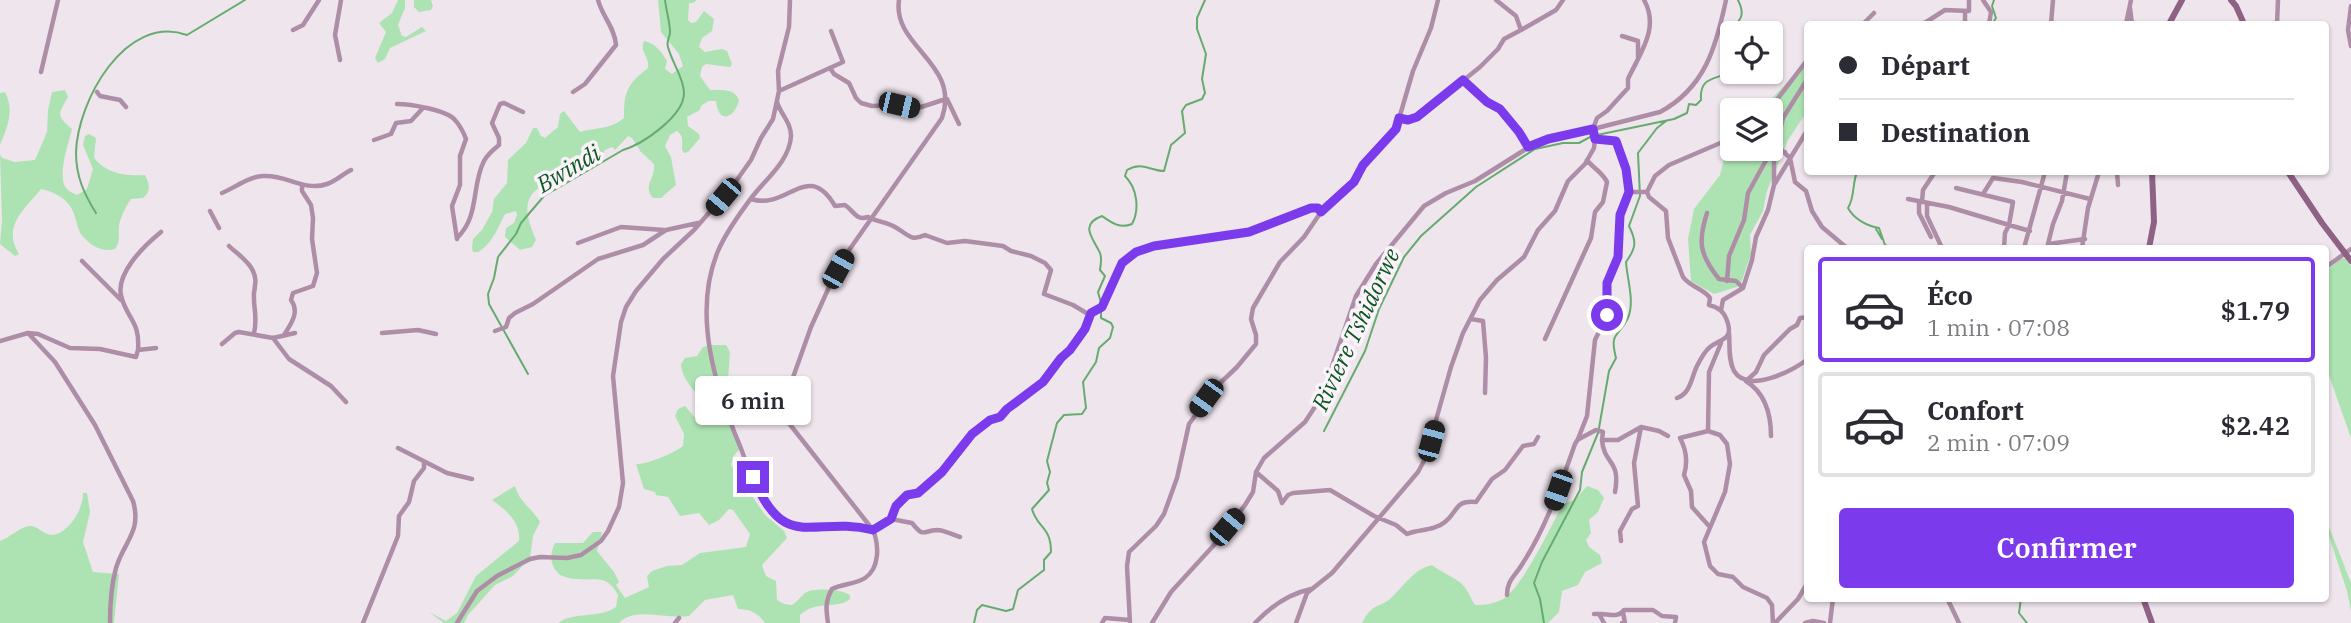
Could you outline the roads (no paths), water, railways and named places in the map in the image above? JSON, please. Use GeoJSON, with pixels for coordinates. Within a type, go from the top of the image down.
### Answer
{"type":"FeatureCollection","features":[{"type":"Feature","properties":{"kind":"street"},"geometry":{"type":"LineString","coordinates":[[41,72],[58,0]]}},
{"type":"Feature","properties":{"kind":"street"},"geometry":{"type":"LineString","coordinates":[[293,30],[303,26],[319,0]]}},
{"type":"Feature","properties":{"kind":"street"},"geometry":{"type":"LineString","coordinates":[[340,60],[335,35],[341,0]]}},
{"type":"Feature","properties":{"kind":"street"},"geometry":{"type":"LineString","coordinates":[[573,92],[585,84],[616,45],[612,30],[601,15],[598,0]]}},
{"type":"Feature","properties":{"kind":"street"},"geometry":{"type":"LineString","coordinates":[[457,623],[477,591],[519,563],[540,557],[567,558],[581,555],[601,541],[608,531],[619,507],[623,483],[613,376],[626,307],[663,259],[685,240],[734,184],[751,160],[773,118],[777,102],[778,71],[789,27],[790,0]]}},
{"type":"Feature","properties":{"kind":"street"},"geometry":{"type":"LineString","coordinates":[[828,623],[827,598],[832,589],[866,578],[872,570],[878,547],[873,530],[788,422],[786,397],[803,348],[847,253],[942,118],[946,99],[944,88],[936,69],[903,28],[899,17],[899,0]]}},
{"type":"Feature","properties":{"kind":"street"},"geometry":{"type":"LineString","coordinates":[[1102,623],[1105,618],[1130,621],[1126,566],[1129,552],[1156,526],[1164,514],[1177,478],[1187,429],[1193,418],[1216,387],[1256,344],[1251,314],[1263,289],[1280,262],[1304,237],[1321,212],[1354,182],[1363,165],[1396,129],[1438,0]]}},
{"type":"Feature","properties":{"kind":"street"},"geometry":{"type":"LineString","coordinates":[[1496,0],[1510,10],[1519,22],[1521,30]]}},
{"type":"Feature","properties":{"kind":"street"},"geometry":{"type":"LineString","coordinates":[[1399,118],[1408,120],[1417,117],[1480,67],[1504,39],[1556,10],[1563,0]]}},
{"type":"Feature","properties":{"kind":"street"},"geometry":{"type":"LineString","coordinates":[[1296,623],[1303,600],[1332,573],[1413,479],[1425,459],[1457,347],[1471,318],[1489,288],[1524,257],[1538,230],[1555,211],[1568,181],[1587,160],[1595,139],[1593,129],[1597,118],[1628,88],[1628,79],[1650,29],[1649,9],[1644,0]]}},
{"type":"Feature","properties":{"kind":"street"},"geometry":{"type":"LineString","coordinates":[[1152,623],[1171,592],[1214,545],[1245,505],[1253,492],[1256,472],[1270,452],[1305,422],[1322,396],[1356,296],[1376,264],[1424,206],[1475,181],[1528,147],[1548,139],[1660,112],[1687,94],[1707,65],[1726,0]]}},
{"type":"Feature","properties":{"kind":"street"},"geometry":{"type":"LineString","coordinates":[[1965,12],[1969,11],[1969,0]]}},
{"type":"Feature","properties":{"kind":"street"},"geometry":{"type":"LineString","coordinates":[[1983,0],[1991,12],[1990,21]]}},
{"type":"Feature","properties":{"kind":"street"},"geometry":{"type":"LineString","coordinates":[[2051,21],[2053,0]]}},
{"type":"Feature","properties":{"kind":"street"},"geometry":{"type":"LineString","coordinates":[[2171,21],[2182,0]]}},
{"type":"Feature","properties":{"kind":"street"},"geometry":{"type":"LineString","coordinates":[[2231,0],[2243,21]]}},
{"type":"Feature","properties":{"kind":"street"},"geometry":{"type":"LineString","coordinates":[[2277,21],[2278,0]]}},
{"type":"Feature","properties":{"kind":"street"},"geometry":{"type":"LineString","coordinates":[[1510,10],[1512,2]]}},
{"type":"Feature","properties":{"kind":"street"},"geometry":{"type":"LineString","coordinates":[[2127,21],[2130,3]]}},
{"type":"Feature","properties":{"kind":"street"},"geometry":{"type":"LineString","coordinates":[[2130,3],[2132,21]]}},
{"type":"Feature","properties":{"kind":"street"},"geometry":{"type":"LineString","coordinates":[[2341,5],[2351,6],[2348,30],[2351,46]]}},
{"type":"Feature","properties":{"kind":"street"},"geometry":{"type":"LineString","coordinates":[[1928,21],[1945,10],[1957,9],[1965,12]]}},
{"type":"Feature","properties":{"kind":"street"},"geometry":{"type":"LineString","coordinates":[[1965,12],[1965,21]]}},
{"type":"Feature","properties":{"kind":"street"},"geometry":{"type":"LineString","coordinates":[[1867,21],[1874,13]]}},
{"type":"Feature","properties":{"kind":"street"},"geometry":{"type":"LineString","coordinates":[[779,92],[843,62],[831,31]]}},
{"type":"Feature","properties":{"kind":"street"},"geometry":{"type":"LineString","coordinates":[[1622,36],[1638,41],[1638,61]]}},
{"type":"Feature","properties":{"kind":"street"},"geometry":{"type":"LineString","coordinates":[[1778,98],[1804,64]]}},
{"type":"Feature","properties":{"kind":"street"},"geometry":{"type":"LineString","coordinates":[[830,68],[834,75],[849,83],[856,98],[872,106],[899,105],[915,109],[946,99]]}},
{"type":"Feature","properties":{"kind":"street"},"geometry":{"type":"LineString","coordinates":[[1463,80],[1487,102],[1500,109],[1528,147]]}},
{"type":"Feature","properties":{"kind":"street"},"geometry":{"type":"LineString","coordinates":[[1783,118],[1804,84]]}},
{"type":"Feature","properties":{"kind":"street"},"geometry":{"type":"LineString","coordinates":[[97,92],[100,96],[120,100],[126,107]]}},
{"type":"Feature","properties":{"kind":"street"},"geometry":{"type":"LineString","coordinates":[[946,99],[950,101],[959,124]]}},
{"type":"Feature","properties":{"kind":"street"},"geometry":{"type":"LineString","coordinates":[[777,102],[779,111],[790,125],[791,137],[785,158],[751,199],[719,249],[710,277],[705,314],[714,368],[733,429],[760,494],[774,515],[784,524],[813,528],[855,526],[873,530],[891,519],[896,506],[907,495],[918,493],[942,472],[972,434],[990,420],[1000,417],[1043,382],[1085,329],[1091,313]]}},
{"type":"Feature","properties":{"kind":"street"},"geometry":{"type":"LineString","coordinates":[[397,104],[418,104],[455,119],[466,139],[460,156],[460,185],[452,206],[457,239],[466,230],[474,211],[478,179],[485,159],[499,145],[499,138],[492,123],[495,114],[503,103],[523,112]]}},
{"type":"Feature","properties":{"kind":"street"},"geometry":{"type":"LineString","coordinates":[[374,140],[391,134],[396,123],[411,121],[423,108]]}},
{"type":"Feature","properties":{"kind":"street"},"geometry":{"type":"LineString","coordinates":[[1774,185],[1804,135]]}},
{"type":"Feature","properties":{"kind":"street"},"geometry":{"type":"LineString","coordinates":[[1507,595],[1507,585],[1521,566],[1550,513],[1574,444],[1587,416],[1595,340],[1607,315],[1607,283],[1618,257],[1620,215],[1629,192],[1626,169],[1616,141],[1595,139]]}},
{"type":"Feature","properties":{"kind":"street"},"geometry":{"type":"LineString","coordinates":[[1645,192],[1655,176],[1669,165],[1720,143]]}},
{"type":"Feature","properties":{"kind":"street"},"geometry":{"type":"LineString","coordinates":[[1783,149],[1790,158],[1795,182],[1805,191],[1817,219],[1842,245]]}},
{"type":"Feature","properties":{"kind":"street"},"geometry":{"type":"LineString","coordinates":[[1545,339],[1591,238],[1595,212],[1603,202],[1607,182],[1602,173],[1587,160]]}},
{"type":"Feature","properties":{"kind":"street"},"geometry":{"type":"LineString","coordinates":[[1727,281],[1729,256],[1744,220],[1751,184],[1765,161]]}},
{"type":"Feature","properties":{"kind":"street"},"geometry":{"type":"LineString","coordinates":[[1721,310],[1723,300],[1742,288],[1752,260],[1756,237],[1768,210],[1774,185],[1774,161]]}},
{"type":"Feature","properties":{"kind":"street"},"geometry":{"type":"LineString","coordinates":[[222,193],[260,176],[278,176],[302,186],[327,185],[351,170]]}},
{"type":"Feature","properties":{"kind":"street"},"geometry":{"type":"LineString","coordinates":[[1933,175],[1923,190],[1923,202],[1941,245]]}},
{"type":"Feature","properties":{"kind":"street"},"geometry":{"type":"LineString","coordinates":[[2025,245],[2044,175]]}},
{"type":"Feature","properties":{"kind":"street"},"geometry":{"type":"LineString","coordinates":[[2047,245],[2067,175]]}},
{"type":"Feature","properties":{"kind":"street"},"geometry":{"type":"LineString","coordinates":[[2083,245],[2090,199],[2098,175]]}},
{"type":"Feature","properties":{"kind":"street"},"geometry":{"type":"LineString","coordinates":[[2117,175],[2118,185]]}},
{"type":"Feature","properties":{"kind":"street"},"geometry":{"type":"LineString","coordinates":[[2150,245],[2154,222],[2152,175]]}},
{"type":"Feature","properties":{"kind":"street"},"geometry":{"type":"LineString","coordinates":[[2290,175],[2322,223],[2348,251],[2351,261]]}},
{"type":"Feature","properties":{"kind":"street"},"geometry":{"type":"LineString","coordinates":[[1983,194],[1993,178],[2040,186],[2090,199]]}},
{"type":"Feature","properties":{"kind":"street"},"geometry":{"type":"LineString","coordinates":[[751,199],[763,203],[807,185],[818,187],[828,194],[835,206],[845,205],[861,219],[868,217],[894,226],[907,237],[916,239],[925,235],[947,243],[965,241],[1003,246],[1045,263],[1051,270],[1044,295],[1073,305],[1088,314],[1102,307],[1122,263],[1136,252],[1154,246],[1249,232],[1311,208],[1318,208],[1321,212]]}},
{"type":"Feature","properties":{"kind":"street"},"geometry":{"type":"LineString","coordinates":[[284,335],[295,315],[291,300],[293,293],[313,286],[317,274],[311,205],[302,186]]}},
{"type":"Feature","properties":{"kind":"street"},"geometry":{"type":"LineString","coordinates":[[1955,188],[2013,202],[2004,245]]}},
{"type":"Feature","properties":{"kind":"street"},"geometry":{"type":"LineString","coordinates":[[1629,192],[1645,192]]}},
{"type":"Feature","properties":{"kind":"street"},"geometry":{"type":"LineString","coordinates":[[1645,192],[1666,211],[1668,238],[1686,282],[1707,293],[1710,298],[1709,305],[1721,310],[1728,321],[1731,363],[1739,377],[1755,387],[1763,398],[1772,436]]}},
{"type":"Feature","properties":{"kind":"street"},"geometry":{"type":"LineString","coordinates":[[1908,199],[2030,231]]}},
{"type":"Feature","properties":{"kind":"street"},"geometry":{"type":"LineString","coordinates":[[1923,202],[1919,213],[1931,237]]}},
{"type":"Feature","properties":{"kind":"street"},"geometry":{"type":"LineString","coordinates":[[210,211],[219,228]]}},
{"type":"Feature","properties":{"kind":"street"},"geometry":{"type":"LineString","coordinates":[[1707,213],[1700,240],[1702,248],[1716,275],[1727,281],[1736,281],[1742,288]]}},
{"type":"Feature","properties":{"kind":"street"},"geometry":{"type":"LineString","coordinates":[[578,243],[621,227],[666,230],[698,223]]}},
{"type":"Feature","properties":{"kind":"street"},"geometry":{"type":"LineString","coordinates":[[495,331],[506,327],[509,318],[515,313],[533,304],[598,259],[643,245],[666,230]]}},
{"type":"Feature","properties":{"kind":"street"},"geometry":{"type":"LineString","coordinates":[[122,300],[122,282],[136,255],[161,232]]}},
{"type":"Feature","properties":{"kind":"street"},"geometry":{"type":"LineString","coordinates":[[2052,245],[2085,239]]}},
{"type":"Feature","properties":{"kind":"street"},"geometry":{"type":"LineString","coordinates":[[229,246],[244,258],[253,271],[257,321],[254,333]]}},
{"type":"Feature","properties":{"kind":"street"},"geometry":{"type":"LineString","coordinates":[[2329,265],[2348,251]]}},
{"type":"Feature","properties":{"kind":"street"},"geometry":{"type":"LineString","coordinates":[[0,341],[28,333],[38,334],[70,348],[100,349],[136,357],[136,328],[122,300],[82,261]]}},
{"type":"Feature","properties":{"kind":"street"},"geometry":{"type":"LineString","coordinates":[[1471,318],[1483,321],[1485,393]]}},
{"type":"Feature","properties":{"kind":"street"},"geometry":{"type":"LineString","coordinates":[[1746,381],[1756,372],[1764,355],[1797,325],[1800,318],[1804,318]]}},
{"type":"Feature","properties":{"kind":"street"},"geometry":{"type":"LineString","coordinates":[[20,336],[21,328]]}},
{"type":"Feature","properties":{"kind":"street"},"geometry":{"type":"LineString","coordinates":[[382,333],[418,330],[436,334]]}},
{"type":"Feature","properties":{"kind":"street"},"geometry":{"type":"LineString","coordinates":[[1708,431],[1710,372],[1721,342],[1729,332]]}},
{"type":"Feature","properties":{"kind":"street"},"geometry":{"type":"LineString","coordinates":[[28,333],[55,362],[95,425],[136,511],[135,531],[117,565],[110,623]]}},
{"type":"Feature","properties":{"kind":"street"},"geometry":{"type":"LineString","coordinates":[[222,344],[235,333],[254,333],[273,338],[295,333]]}},
{"type":"Feature","properties":{"kind":"street"},"geometry":{"type":"LineString","coordinates":[[273,338],[289,359],[331,386],[346,402]]}},
{"type":"Feature","properties":{"kind":"street"},"geometry":{"type":"LineString","coordinates":[[1677,398],[1687,393],[1694,372],[1710,347],[1721,342]]}},
{"type":"Feature","properties":{"kind":"street"},"geometry":{"type":"LineString","coordinates":[[138,350],[156,348]]}},
{"type":"Feature","properties":{"kind":"street"},"geometry":{"type":"LineString","coordinates":[[1746,381],[1774,378],[1804,362]]}},
{"type":"Feature","properties":{"kind":"street"},"geometry":{"type":"LineString","coordinates":[[1602,440],[1618,440],[1641,427],[1668,436]]}},
{"type":"Feature","properties":{"kind":"street"},"geometry":{"type":"LineString","coordinates":[[1620,541],[1620,531],[1632,509],[1639,505],[1634,463],[1641,427]]}},
{"type":"Feature","properties":{"kind":"street"},"geometry":{"type":"LineString","coordinates":[[1578,439],[1599,431],[1604,451],[1617,473],[1615,492]]}},
{"type":"Feature","properties":{"kind":"street"},"geometry":{"type":"LineString","coordinates":[[1709,526],[1692,507],[1691,491],[1684,475],[1688,466],[1680,438],[1708,431],[1720,435],[1727,444],[1730,464],[1724,492],[1704,542],[1711,568],[1721,575],[1733,577],[1743,587],[1767,598],[1772,605],[1776,623]]}},
{"type":"Feature","properties":{"kind":"street"},"geometry":{"type":"LineString","coordinates":[[1256,472],[1278,491],[1282,503],[1288,495],[1330,490],[1407,534],[1439,526],[1466,501],[1476,502],[1492,479],[1505,470],[1523,446],[1534,444],[1538,437]]}},
{"type":"Feature","properties":{"kind":"street"},"geometry":{"type":"LineString","coordinates":[[398,449],[447,473],[472,479]]}},
{"type":"Feature","properties":{"kind":"street"},"geometry":{"type":"LineString","coordinates":[[363,623],[398,536],[400,516],[409,502],[414,481],[424,468],[424,463]]}},
{"type":"Feature","properties":{"kind":"street"},"geometry":{"type":"LineString","coordinates":[[891,519],[912,523],[924,534],[939,530],[960,537]]}},
{"type":"Feature","properties":{"kind":"street"},"geometry":{"type":"LineString","coordinates":[[1255,623],[1282,600],[1296,592],[1312,589]]}},
{"type":"Feature","properties":{"kind":"street"},"geometry":{"type":"LineString","coordinates":[[1776,623],[1804,589]]}},
{"type":"Feature","properties":{"kind":"street"},"geometry":{"type":"LineString","coordinates":[[1830,623],[1833,602]]}},
{"type":"Feature","properties":{"kind":"street"},"geometry":{"type":"LineString","coordinates":[[1949,602],[1959,623]]}},
{"type":"Feature","properties":{"kind":"street"},"geometry":{"type":"LineString","coordinates":[[2144,602],[2152,623]]}},
{"type":"Feature","properties":{"kind":"street"},"geometry":{"type":"LineString","coordinates":[[1604,623],[1597,614],[1610,616],[1624,610],[1653,610],[1662,615],[1676,617],[1675,623]]}},
{"type":"Feature","properties":{"kind":"street"},"geometry":{"type":"LineString","coordinates":[[1622,623],[1625,623],[1623,612]]}},
{"type":"Feature","properties":{"kind":"street"},"geometry":{"type":"LineString","coordinates":[[1805,623],[1824,623]]}},
{"type":"Feature","properties":{"kind":"waterway"},"geometry":{"type":"LineString","coordinates":[[96,213],[82,184],[76,153],[85,110],[95,87],[109,66],[125,49],[144,37],[165,32],[187,35],[245,0]]}},
{"type":"Feature","properties":{"kind":"waterway","name":"Bwindi"},"geometry":{"type":"LineString","coordinates":[[528,374],[489,304],[488,294],[498,257],[521,223],[544,196],[641,142],[661,128],[677,111],[684,93],[668,45],[670,28],[665,0]]}},
{"type":"Feature","properties":{"kind":"waterway"},"geometry":{"type":"LineString","coordinates":[[1101,303],[1098,292],[1105,276],[1100,270],[1100,253],[1089,228],[1102,216],[1120,226],[1132,224],[1136,199],[1125,176],[1127,170],[1142,166],[1164,171],[1171,145],[1185,133],[1182,111],[1186,105],[1202,99],[1205,93],[1202,79],[1206,54],[1197,29],[1197,18],[1205,0]]}},
{"type":"Feature","properties":{"kind":"waterway"},"geometry":{"type":"LineString","coordinates":[[1738,0],[1742,14],[1738,21]]}},
{"type":"Feature","properties":{"kind":"waterway"},"geometry":{"type":"LineString","coordinates":[[1994,0],[1994,21]]}},
{"type":"Feature","properties":{"kind":"waterway"},"geometry":{"type":"LineString","coordinates":[[1597,135],[1674,119],[1687,113],[1689,104],[1696,105],[1701,100],[1703,86],[1720,76]]}},
{"type":"Feature","properties":{"kind":"waterway"},"geometry":{"type":"LineString","coordinates":[[1599,428],[1609,371],[1616,358],[1614,338],[1625,324],[1630,311],[1631,297],[1626,262],[1634,245],[1629,226],[1640,196],[1638,153],[1657,128],[1666,121]]}},
{"type":"Feature","properties":{"kind":"waterway","name":"Riviere Tshidorwe"},"geometry":{"type":"LineString","coordinates":[[1324,431],[1365,351],[1379,309],[1404,257],[1421,236],[1476,187],[1535,149],[1563,143],[1579,143],[1592,136]]}},
{"type":"Feature","properties":{"kind":"waterway"},"geometry":{"type":"LineString","coordinates":[[1856,175],[1848,208],[1861,221],[1879,228],[1885,245]]}},
{"type":"Feature","properties":{"kind":"waterway"},"geometry":{"type":"LineString","coordinates":[[1876,229],[1882,239]]}},
{"type":"Feature","properties":{"kind":"waterway"},"geometry":{"type":"LineString","coordinates":[[974,623],[977,610],[982,605],[1006,611],[1013,609],[1018,590],[1044,570],[1044,560],[1051,552],[1049,537],[1032,509],[1049,490],[1047,483],[1050,472],[1047,461],[1057,423],[1064,415],[1082,414],[1086,408],[1083,382],[1096,362],[1099,348],[1110,338],[1113,327],[1101,318],[1101,309]]}},
{"type":"Feature","properties":{"kind":"waterway"},"geometry":{"type":"LineString","coordinates":[[1544,623],[1534,583],[1542,562],[1580,490],[1582,472],[1598,433]]}},
{"type":"Feature","properties":{"kind":"waterway"},"geometry":{"type":"LineString","coordinates":[[2020,602],[2019,613],[2027,623]]}}]}
